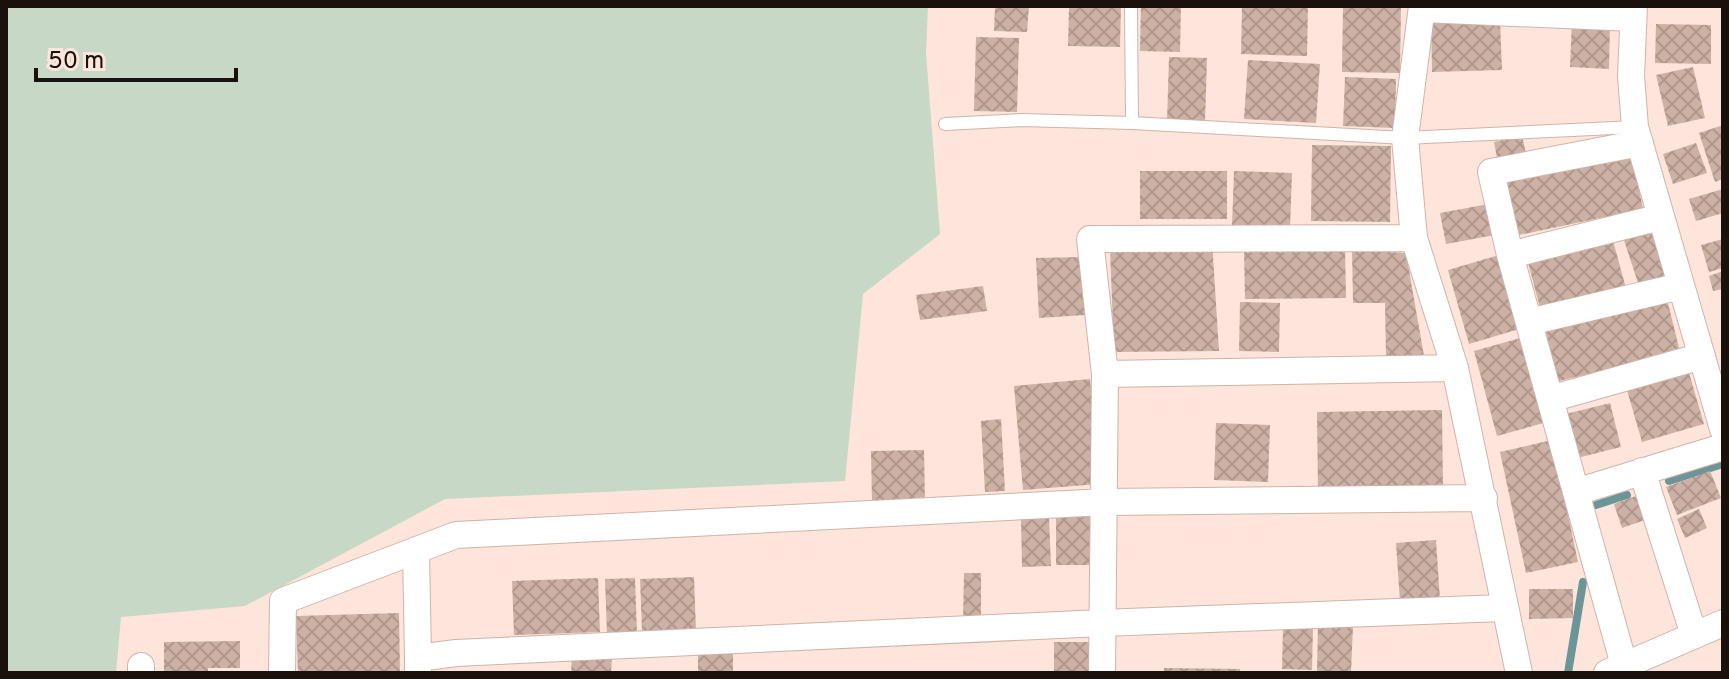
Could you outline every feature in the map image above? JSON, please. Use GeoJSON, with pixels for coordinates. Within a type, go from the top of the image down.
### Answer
{"type":"FeatureCollection","features":[{"type":"Feature","properties":{"kind":"street"},"geometry":{"type":"LineString","coordinates":[[1519,673],[1455,368],[1414,238],[1405,138],[1422,8],[1633,12],[1631,76],[1637,135],[1723,429]]}},
{"type":"Feature","properties":{"kind":"street"},"geometry":{"type":"LineString","coordinates":[[1637,135],[1491,172],[1510,255],[1576,492],[1616,669],[1723,623]]}},
{"type":"Feature","properties":{"kind":"street"},"geometry":{"type":"LineString","coordinates":[[1510,255],[1661,217]]}},
{"type":"Feature","properties":{"kind":"street"},"geometry":{"type":"LineString","coordinates":[[1102,673],[1105,374],[1090,239],[1414,238]]}},
{"type":"Feature","properties":{"kind":"street"},"geometry":{"type":"LineString","coordinates":[[1529,322],[1681,286]]}},
{"type":"Feature","properties":{"kind":"street"},"geometry":{"type":"LineString","coordinates":[[1550,399],[1702,356]]}},
{"type":"Feature","properties":{"kind":"street"},"geometry":{"type":"LineString","coordinates":[[1105,374],[1455,368]]}},
{"type":"Feature","properties":{"kind":"street"},"geometry":{"type":"LineString","coordinates":[[1576,492],[1723,447]]}},
{"type":"Feature","properties":{"kind":"street"},"geometry":{"type":"LineString","coordinates":[[1642,471],[1694,635]]}},
{"type":"Feature","properties":{"kind":"street"},"geometry":{"type":"LineString","coordinates":[[282,673],[283,601],[456,535],[1106,502],[1484,498]]}},
{"type":"Feature","properties":{"kind":"street"},"geometry":{"type":"LineString","coordinates":[[416,550],[418,665],[1101,623],[1503,608]]}},
{"type":"Feature","properties":{"kind":"lane"},"geometry":{"type":"LineString","coordinates":[[1131,6],[1132,123]]}},
{"type":"Feature","properties":{"kind":"lane"},"geometry":{"type":"LineString","coordinates":[[945,124],[1021,120],[1132,123],[1405,138],[1637,135]]}},
{"type":"Feature","properties":{"kind":"green space"},"geometry":{"type":"Polygon","coordinates":[[[6,6],[928,6],[926,53],[940,234],[863,294],[845,481],[445,499],[245,606],[121,617],[116,673],[6,673],[6,6]]]}},
{"type":"Feature","properties":{"kind":"building"},"geometry":{"type":"Polygon","coordinates":[[[995,6],[1029,6],[1027,32],[994,31],[995,6]]]}},
{"type":"Feature","properties":{"kind":"building"},"geometry":{"type":"Polygon","coordinates":[[[1069,6],[1121,7],[1120,47],[1068,46],[1069,6]]]}},
{"type":"Feature","properties":{"kind":"building"},"geometry":{"type":"Polygon","coordinates":[[[1141,6],[1181,6],[1180,52],[1140,51],[1141,6]]]}},
{"type":"Feature","properties":{"kind":"building"},"geometry":{"type":"Polygon","coordinates":[[[1242,6],[1308,6],[1307,56],[1241,54],[1242,6]]]}},
{"type":"Feature","properties":{"kind":"building"},"geometry":{"type":"Polygon","coordinates":[[[1343,6],[1401,6],[1400,73],[1342,72],[1343,6]]]}},
{"type":"Feature","properties":{"kind":"building"},"geometry":{"type":"Polygon","coordinates":[[[1572,20],[1610,21],[1609,69],[1570,67],[1572,20]]]}},
{"type":"Feature","properties":{"kind":"building"},"geometry":{"type":"Polygon","coordinates":[[[1500,21],[1502,70],[1432,72],[1431,23],[1500,21]]]}},
{"type":"Feature","properties":{"kind":"building"},"geometry":{"type":"Polygon","coordinates":[[[1656,24],[1711,25],[1711,64],[1655,63],[1656,24]]]}},
{"type":"Feature","properties":{"kind":"building"},"geometry":{"type":"Polygon","coordinates":[[[976,37],[1019,38],[1017,112],[974,111],[976,37]]]}},
{"type":"Feature","properties":{"kind":"building"},"geometry":{"type":"Polygon","coordinates":[[[1169,57],[1207,58],[1205,122],[1167,121],[1169,57]]]}},
{"type":"Feature","properties":{"kind":"building"},"geometry":{"type":"Polygon","coordinates":[[[1248,60],[1320,64],[1316,123],[1244,119],[1248,60]]]}},
{"type":"Feature","properties":{"kind":"building"},"geometry":{"type":"Polygon","coordinates":[[[1693,67],[1705,118],[1668,126],[1656,75],[1693,67]]]}},
{"type":"Feature","properties":{"kind":"building"},"geometry":{"type":"Polygon","coordinates":[[[1345,77],[1396,79],[1395,128],[1343,126],[1345,77]]]}},
{"type":"Feature","properties":{"kind":"building"},"geometry":{"type":"Polygon","coordinates":[[[1723,125],[1723,179],[1715,182],[1699,133],[1723,125]]]}},
{"type":"Feature","properties":{"kind":"building"},"geometry":{"type":"Polygon","coordinates":[[[1522,136],[1528,162],[1499,168],[1494,142],[1522,136]]]}},
{"type":"Feature","properties":{"kind":"building"},"geometry":{"type":"Polygon","coordinates":[[[1696,143],[1707,173],[1673,184],[1663,154],[1696,143]]]}},
{"type":"Feature","properties":{"kind":"building"},"geometry":{"type":"Polygon","coordinates":[[[1312,145],[1391,146],[1390,222],[1311,221],[1312,145]]]}},
{"type":"Feature","properties":{"kind":"building"},"geometry":{"type":"Polygon","coordinates":[[[1631,150],[1643,209],[1514,236],[1501,177],[1631,150]]]}},
{"type":"Feature","properties":{"kind":"building"},"geometry":{"type":"Polygon","coordinates":[[[1140,171],[1227,171],[1227,219],[1140,219],[1140,171]]]}},
{"type":"Feature","properties":{"kind":"building"},"geometry":{"type":"Polygon","coordinates":[[[1234,171],[1292,173],[1290,228],[1232,226],[1234,171]]]}},
{"type":"Feature","properties":{"kind":"building"},"geometry":{"type":"Polygon","coordinates":[[[1723,189],[1723,213],[1696,221],[1689,199],[1723,189]]]}},
{"type":"Feature","properties":{"kind":"building"},"geometry":{"type":"Polygon","coordinates":[[[1494,203],[1500,234],[1446,244],[1440,213],[1494,203]]]}},
{"type":"Feature","properties":{"kind":"building"},"geometry":{"type":"Polygon","coordinates":[[[1650,225],[1669,280],[1640,289],[1622,234],[1650,225]]]}},
{"type":"Feature","properties":{"kind":"building"},"geometry":{"type":"Polygon","coordinates":[[[1612,237],[1627,292],[1542,315],[1527,259],[1612,237]]]}},
{"type":"Feature","properties":{"kind":"building"},"geometry":{"type":"Polygon","coordinates":[[[1723,239],[1723,268],[1709,272],[1701,245],[1723,239]]]}},
{"type":"Feature","properties":{"kind":"building"},"geometry":{"type":"Polygon","coordinates":[[[1212,240],[1219,351],[1114,352],[1110,250],[1212,240]]]}},
{"type":"Feature","properties":{"kind":"building"},"geometry":{"type":"Polygon","coordinates":[[[1345,249],[1346,298],[1245,299],[1244,250],[1345,249]]]}},
{"type":"Feature","properties":{"kind":"building"},"geometry":{"type":"Polygon","coordinates":[[[1352,250],[1406,253],[1424,356],[1386,356],[1385,303],[1353,303],[1352,250]]]}},
{"type":"Feature","properties":{"kind":"building"},"geometry":{"type":"Polygon","coordinates":[[[1506,253],[1526,327],[1469,344],[1448,270],[1506,253]]]}},
{"type":"Feature","properties":{"kind":"building"},"geometry":{"type":"Polygon","coordinates":[[[1082,257],[1085,315],[1039,318],[1036,258],[1082,257]]]}},
{"type":"Feature","properties":{"kind":"building"},"geometry":{"type":"Polygon","coordinates":[[[1723,271],[1723,289],[1713,291],[1709,276],[1723,271]]]}},
{"type":"Feature","properties":{"kind":"building"},"geometry":{"type":"Polygon","coordinates":[[[983,286],[987,311],[920,320],[916,295],[983,286]]]}},
{"type":"Feature","properties":{"kind":"building"},"geometry":{"type":"Polygon","coordinates":[[[1666,295],[1680,352],[1551,383],[1537,327],[1666,295]]]}},
{"type":"Feature","properties":{"kind":"building"},"geometry":{"type":"Polygon","coordinates":[[[1240,302],[1280,303],[1279,352],[1239,351],[1240,302]]]}},
{"type":"Feature","properties":{"kind":"building"},"geometry":{"type":"Polygon","coordinates":[[[1524,337],[1547,422],[1497,436],[1474,351],[1524,337]]]}},
{"type":"Feature","properties":{"kind":"building"},"geometry":{"type":"Polygon","coordinates":[[[1689,373],[1704,424],[1642,442],[1627,390],[1689,373]]]}},
{"type":"Feature","properties":{"kind":"building"},"geometry":{"type":"Polygon","coordinates":[[[1090,379],[1099,484],[1023,490],[1014,386],[1090,379]]]}},
{"type":"Feature","properties":{"kind":"building"},"geometry":{"type":"Polygon","coordinates":[[[1610,403],[1621,447],[1577,458],[1566,414],[1610,403]]]}},
{"type":"Feature","properties":{"kind":"building"},"geometry":{"type":"Polygon","coordinates":[[[1442,410],[1443,490],[1318,491],[1317,412],[1442,410]]]}},
{"type":"Feature","properties":{"kind":"building"},"geometry":{"type":"Polygon","coordinates":[[[1001,419],[1005,491],[985,492],[981,421],[1001,419]]]}},
{"type":"Feature","properties":{"kind":"building"},"geometry":{"type":"Polygon","coordinates":[[[1216,423],[1270,425],[1268,482],[1214,480],[1216,423]]]}},
{"type":"Feature","properties":{"kind":"building"},"geometry":{"type":"Polygon","coordinates":[[[1552,440],[1578,562],[1526,573],[1500,452],[1552,440]]]}},
{"type":"Feature","properties":{"kind":"building"},"geometry":{"type":"Polygon","coordinates":[[[924,450],[925,502],[872,504],[871,451],[924,450]]]}},
{"type":"Feature","properties":{"kind":"building"},"geometry":{"type":"Polygon","coordinates":[[[1710,471],[1721,498],[1677,515],[1666,487],[1710,471]]]}},
{"type":"Feature","properties":{"kind":"building"},"geometry":{"type":"Polygon","coordinates":[[[1647,492],[1656,516],[1622,528],[1614,504],[1647,492]]]}},
{"type":"Feature","properties":{"kind":"building"},"geometry":{"type":"Polygon","coordinates":[[[1699,509],[1707,528],[1685,538],[1677,519],[1699,509]]]}},
{"type":"Feature","properties":{"kind":"building"},"geometry":{"type":"Polygon","coordinates":[[[1056,517],[1091,517],[1091,565],[1056,565],[1056,517]]]}},
{"type":"Feature","properties":{"kind":"building"},"geometry":{"type":"Polygon","coordinates":[[[1049,518],[1051,566],[1022,567],[1021,519],[1049,518]]]}},
{"type":"Feature","properties":{"kind":"building"},"geometry":{"type":"Polygon","coordinates":[[[1436,540],[1440,599],[1400,602],[1396,543],[1436,540]]]}},
{"type":"Feature","properties":{"kind":"building"},"geometry":{"type":"Polygon","coordinates":[[[964,573],[981,573],[981,621],[963,620],[964,573]]]}},
{"type":"Feature","properties":{"kind":"building"},"geometry":{"type":"Polygon","coordinates":[[[694,577],[696,630],[642,631],[640,579],[694,577]]]}},
{"type":"Feature","properties":{"kind":"building"},"geometry":{"type":"Polygon","coordinates":[[[598,578],[600,632],[514,635],[512,581],[598,578]]]}},
{"type":"Feature","properties":{"kind":"building"},"geometry":{"type":"Polygon","coordinates":[[[635,578],[637,633],[607,634],[605,579],[635,578]]]}},
{"type":"Feature","properties":{"kind":"building"},"geometry":{"type":"Polygon","coordinates":[[[1529,589],[1573,589],[1573,618],[1529,619],[1529,589]]]}},
{"type":"Feature","properties":{"kind":"building"},"geometry":{"type":"Polygon","coordinates":[[[399,613],[400,672],[298,673],[296,616],[399,613]]]}},
{"type":"Feature","properties":{"kind":"building"},"geometry":{"type":"Polygon","coordinates":[[[1318,624],[1353,626],[1351,673],[1317,673],[1318,624]]]}},
{"type":"Feature","properties":{"kind":"building"},"geometry":{"type":"Polygon","coordinates":[[[1283,626],[1313,627],[1312,670],[1282,669],[1283,626]]]}},
{"type":"Feature","properties":{"kind":"building"},"geometry":{"type":"Polygon","coordinates":[[[240,641],[240,668],[208,668],[208,673],[164,673],[164,642],[240,641]]]}},
{"type":"Feature","properties":{"kind":"building"},"geometry":{"type":"Polygon","coordinates":[[[1054,642],[1090,642],[1090,673],[1054,673],[1054,642]]]}},
{"type":"Feature","properties":{"kind":"building"},"geometry":{"type":"Polygon","coordinates":[[[698,650],[733,650],[733,673],[698,673],[698,650]]]}},
{"type":"Feature","properties":{"kind":"building"},"geometry":{"type":"Polygon","coordinates":[[[572,657],[612,658],[611,673],[571,673],[572,657]]]}},
{"type":"Feature","properties":{"kind":"building"},"geometry":{"type":"Polygon","coordinates":[[[1164,668],[1240,669],[1240,673],[1164,673],[1164,668]]]}},
{"type":"Feature","properties":{"kind":"waterway"},"geometry":{"type":"LineString","coordinates":[[1669,481],[1723,464]]}},
{"type":"Feature","properties":{"kind":"waterway"},"geometry":{"type":"LineString","coordinates":[[1596,505],[1627,495]]}},
{"type":"Feature","properties":{"kind":"waterway"},"geometry":{"type":"LineString","coordinates":[[1568,673],[1583,582]]}}]}
